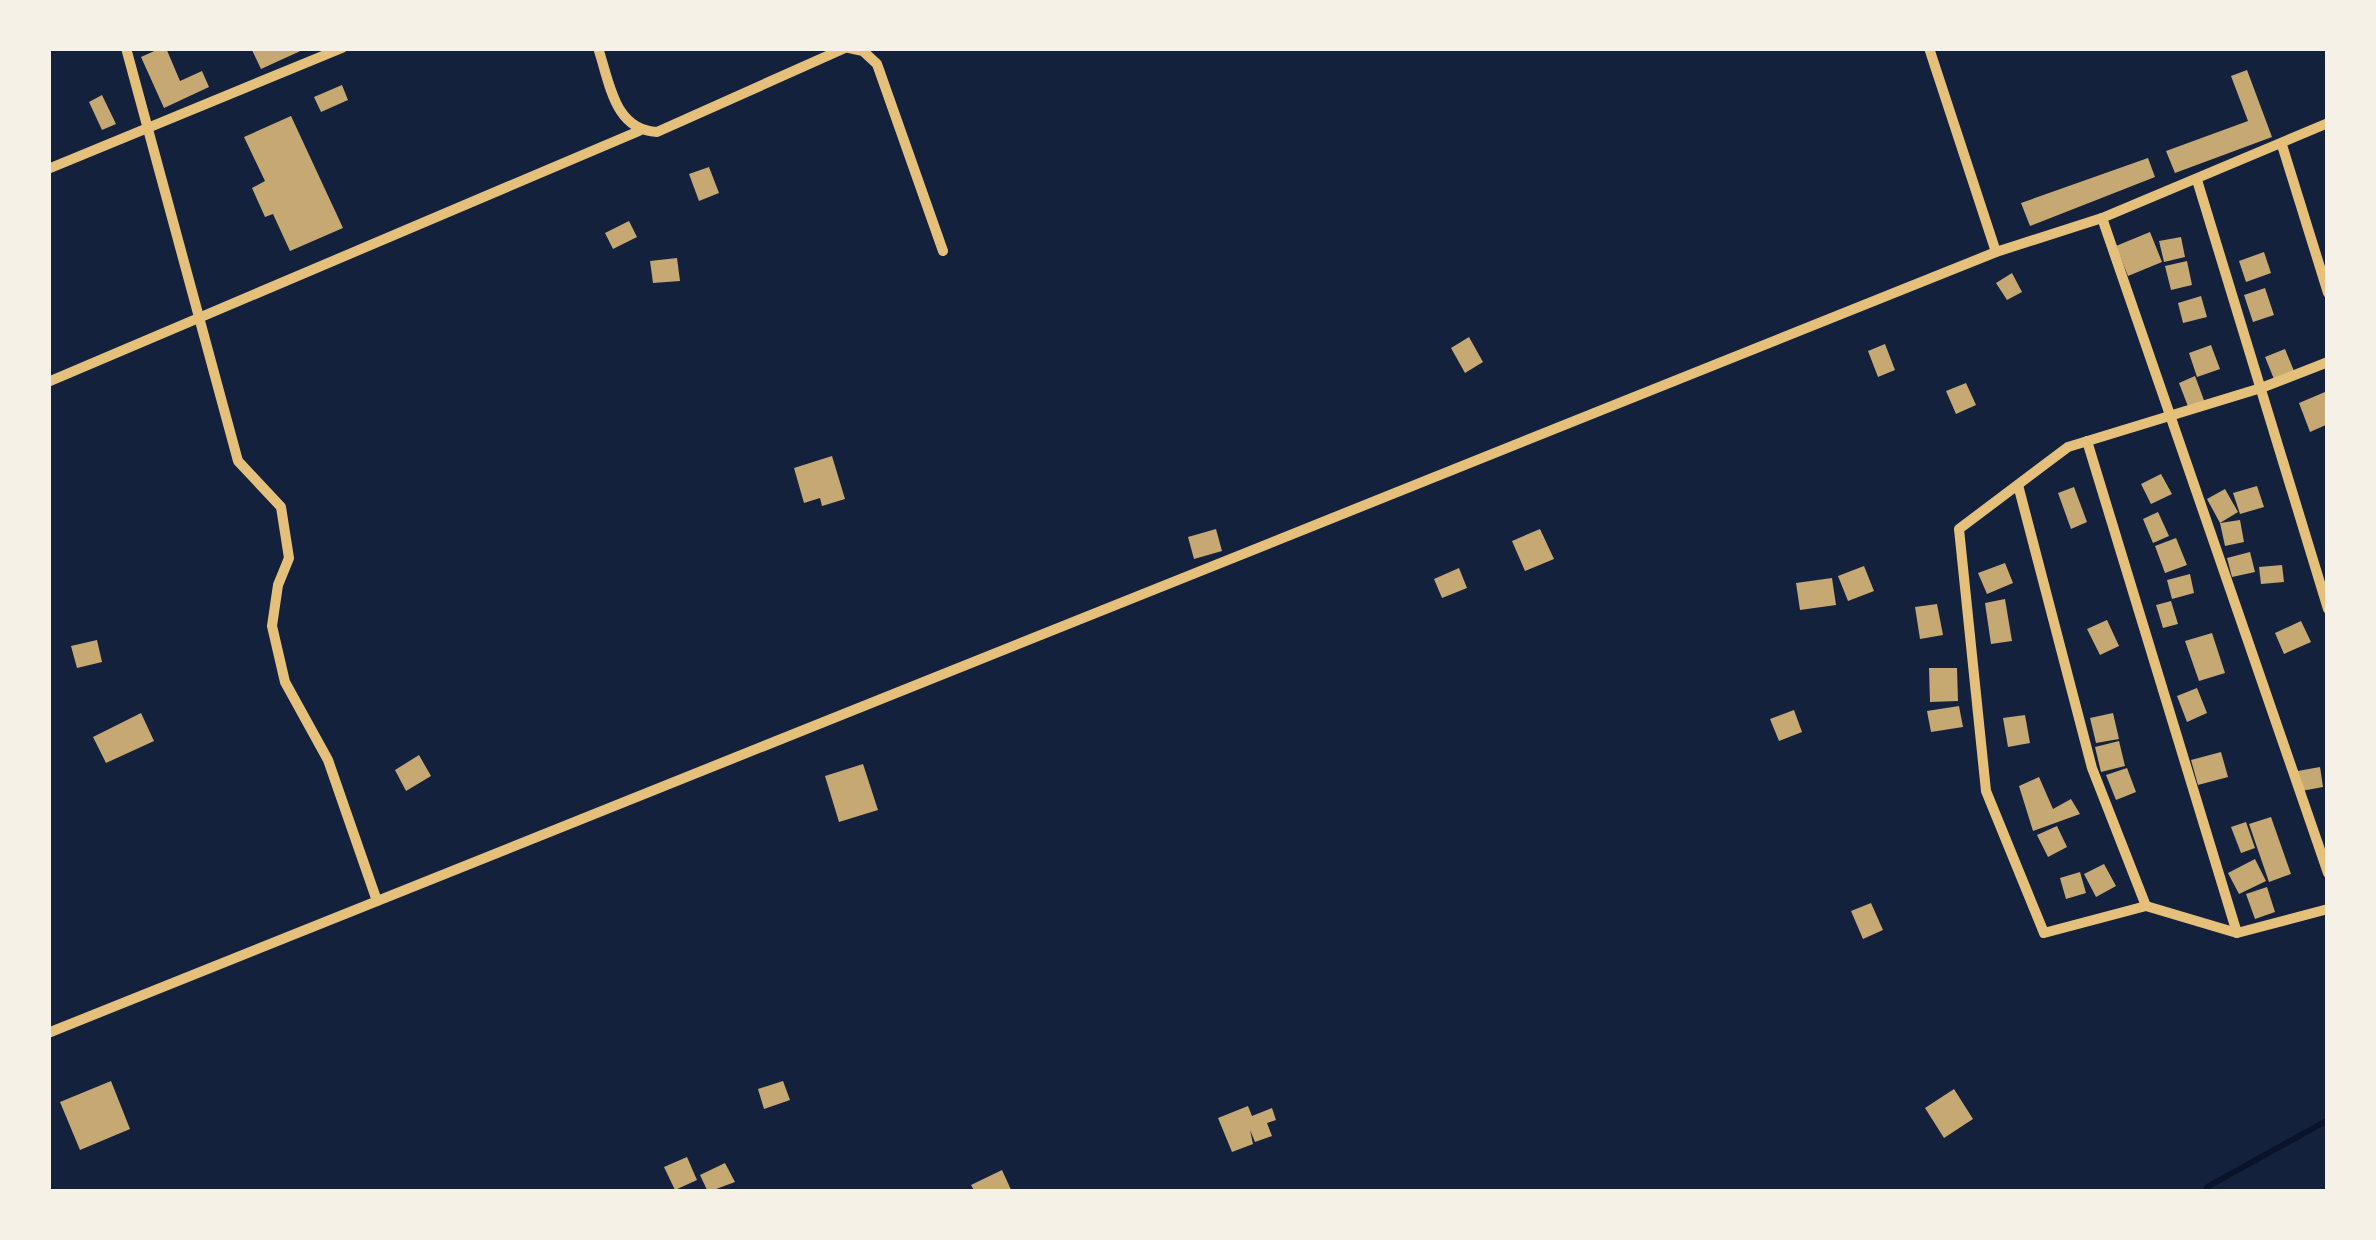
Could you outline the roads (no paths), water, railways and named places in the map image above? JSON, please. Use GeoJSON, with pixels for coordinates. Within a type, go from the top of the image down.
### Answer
{"type":"FeatureCollection","features":[{"type":"Feature","properties":{"kind":"street"},"geometry":{"type":"LineString","coordinates":[[126,48],[238,460],[281,507],[289,534],[289,558],[272,626],[285,682],[328,760],[377,901]]}},
{"type":"Feature","properties":{"kind":"street"},"geometry":{"type":"LineString","coordinates":[[48,169],[342,48]]}},
{"type":"Feature","properties":{"kind":"street"},"geometry":{"type":"LineString","coordinates":[[598,48],[622,117],[639,131]]}},
{"type":"Feature","properties":{"kind":"street"},"geometry":{"type":"LineString","coordinates":[[48,382],[639,131],[657,132],[847,48],[863,50],[877,64],[943,251]]}},
{"type":"Feature","properties":{"kind":"street"},"geometry":{"type":"LineString","coordinates":[[1929,48],[1996,252]]}},
{"type":"Feature","properties":{"kind":"street"},"geometry":{"type":"LineString","coordinates":[[48,1033],[1996,252],[2198,180],[2328,123]]}},
{"type":"Feature","properties":{"kind":"street"},"geometry":{"type":"LineString","coordinates":[[2282,145],[2328,293]]}},
{"type":"Feature","properties":{"kind":"street"},"geometry":{"type":"LineString","coordinates":[[2198,180],[2328,609]]}},
{"type":"Feature","properties":{"kind":"street"},"geometry":{"type":"LineString","coordinates":[[2102,218],[2328,873]]}},
{"type":"Feature","properties":{"kind":"street"},"geometry":{"type":"LineString","coordinates":[[2328,362],[2261,388],[2068,446],[1960,529],[1986,791],[2044,933],[2146,906],[2237,933],[2328,909]]}},
{"type":"Feature","properties":{"kind":"street"},"geometry":{"type":"LineString","coordinates":[[2087,441],[2237,933]]}},
{"type":"Feature","properties":{"kind":"street"},"geometry":{"type":"LineString","coordinates":[[2018,485],[2092,768],[2146,906]]}},
{"type":"Feature","properties":{"kind":"waterway"},"geometry":{"type":"LineString","coordinates":[[2207,1192],[2207,1187],[2328,1120]]}}]}
